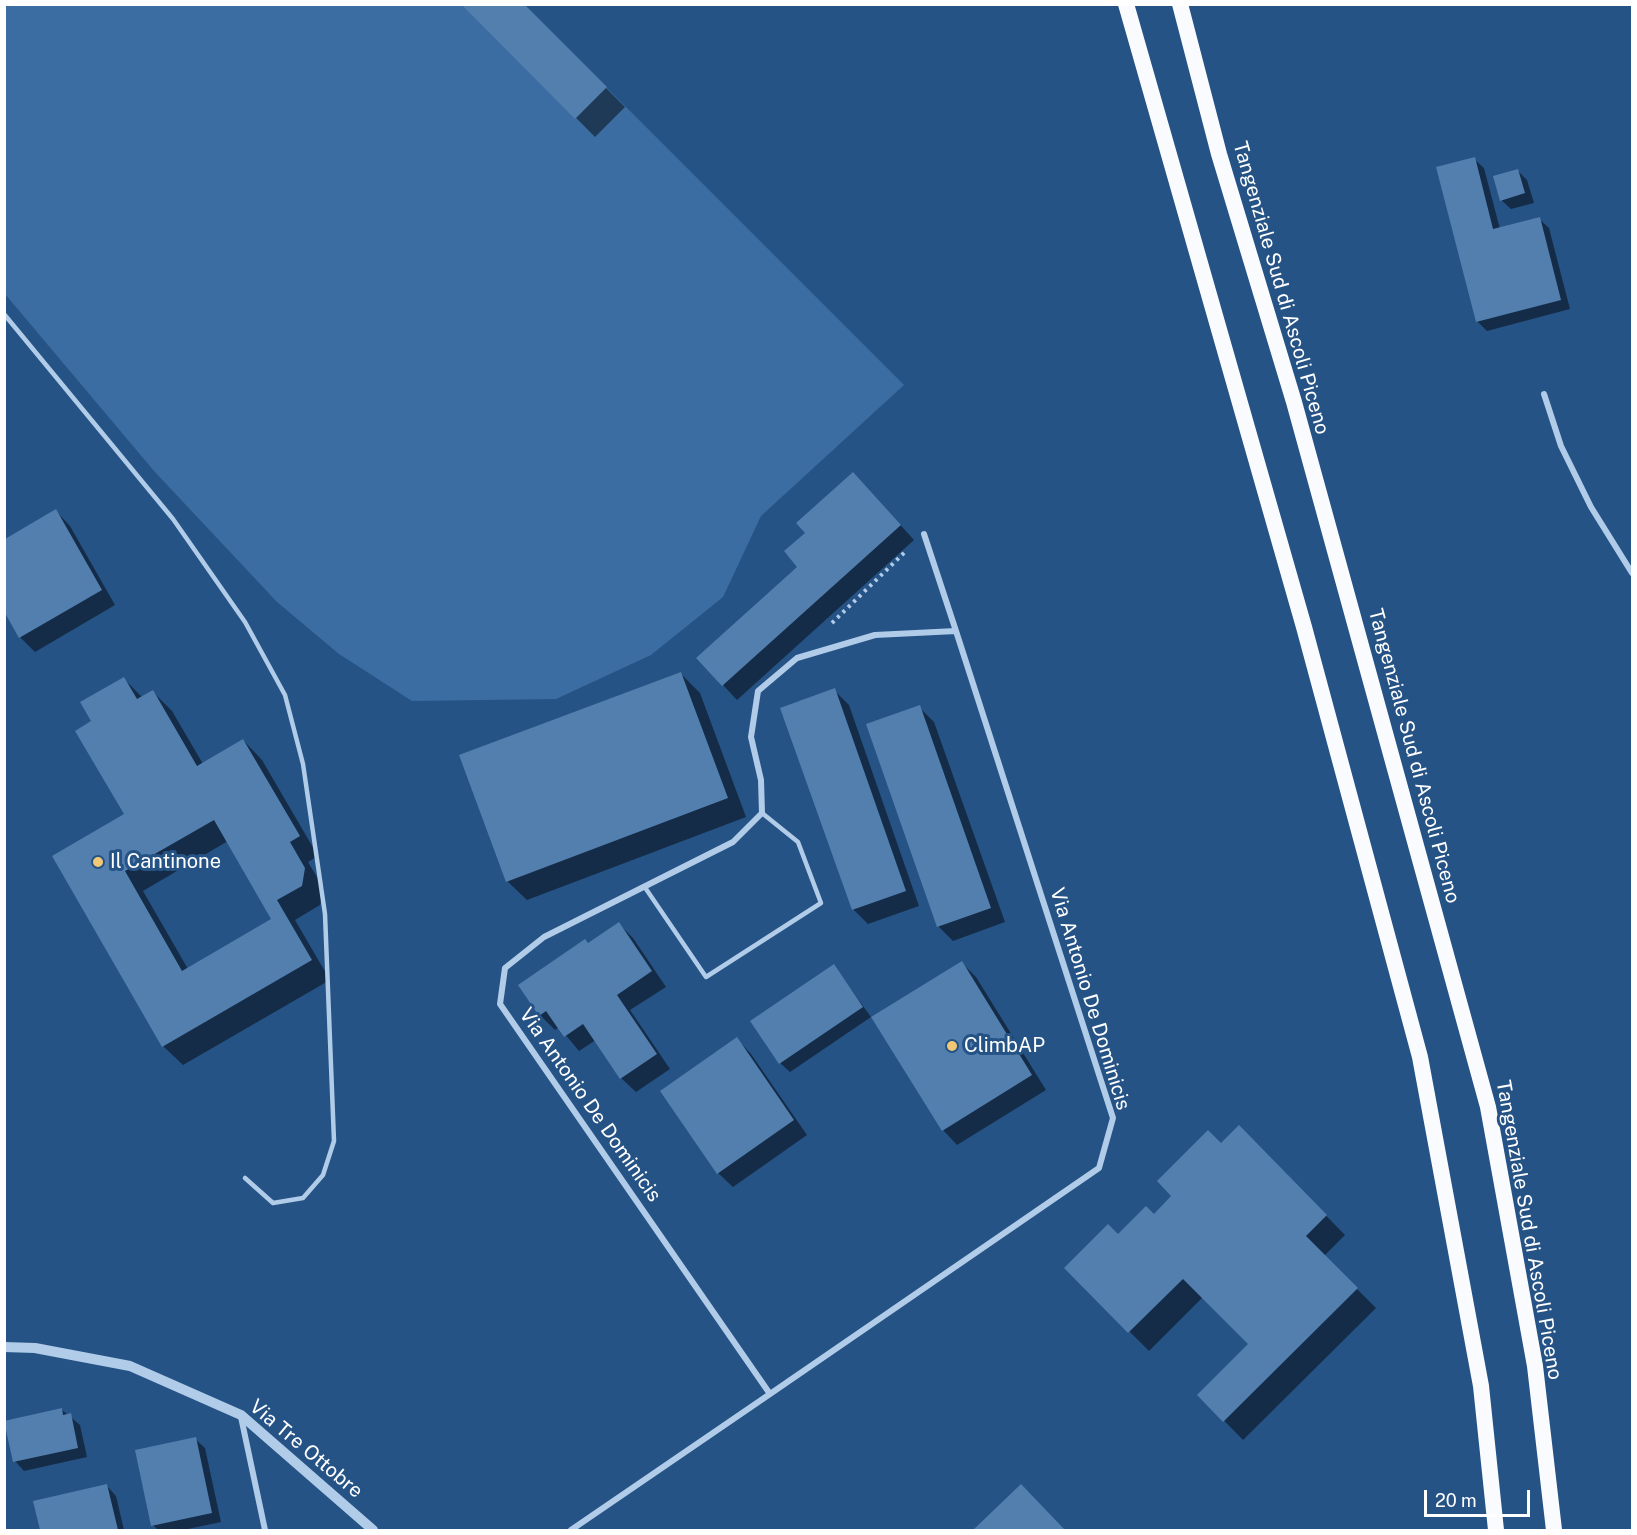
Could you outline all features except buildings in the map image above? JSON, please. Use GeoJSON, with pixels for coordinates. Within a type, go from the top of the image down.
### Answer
{"type":"FeatureCollection","features":[{"type":"Feature","properties":{"kind":"highway"},"geometry":{"type":"LineString","coordinates":[[1126,4],[1304,627],[1420,1057],[1481,1386],[1496,1530]]}},
{"type":"Feature","properties":{"kind":"highway","name":"Tangenziale Sud di Ascoli Piceno"},"geometry":{"type":"LineString","coordinates":[[1180,4],[1219,154],[1306,447],[1488,1107],[1535,1366],[1554,1530]]}},
{"type":"Feature","properties":{"kind":"street"},"geometry":{"type":"LineString","coordinates":[[1544,394],[1561,446],[1591,507],[1632,573]]}},
{"type":"Feature","properties":{"kind":"street","name":"Via Antonio De Dominicis"},"geometry":{"type":"LineString","coordinates":[[571,1530],[1099,1168],[1113,1118],[924,534]]}},
{"type":"Feature","properties":{"kind":"street"},"geometry":{"type":"LineString","coordinates":[[762,813],[762,780],[752,737],[758,691],[797,658],[876,635],[956,632]]}},
{"type":"Feature","properties":{"kind":"street","name":"Via Antonio De Dominicis"},"geometry":{"type":"LineString","coordinates":[[762,813],[733,842],[544,938],[505,968],[500,1004],[770,1394]]}},
{"type":"Feature","properties":{"kind":"street","name":"Via Tre Ottobre"},"geometry":{"type":"LineString","coordinates":[[4,1347],[35,1348],[130,1366],[241,1415],[373,1530]]}},
{"type":"Feature","properties":{"kind":"street"},"geometry":{"type":"LineString","coordinates":[[241,1415],[265,1530]]}},
{"type":"Feature","properties":{"kind":"lane"},"geometry":{"type":"LineString","coordinates":[[4,314],[173,519],[245,622],[285,695],[303,764],[325,914],[334,1141],[323,1175],[303,1198],[273,1203],[245,1178]]}},
{"type":"Feature","properties":{"kind":"lane"},"geometry":{"type":"LineString","coordinates":[[644,886],[706,977],[821,903],[798,842],[762,813]]}},
{"type":"Feature","properties":{"kind":"path"},"geometry":{"type":"LineString","coordinates":[[831,625],[924,534]]}},
{"type":"Feature","properties":{"kind":"shaded area"},"geometry":{"type":"Polygon","coordinates":[[[5,5],[524,5],[904,385],[761,516],[723,597],[651,655],[556,699],[412,701],[339,654],[277,602],[154,471],[5,294],[5,5]]]}},
{"type":"Feature","properties":{"kind":"place","name":"Il Cantinone"},"geometry":{"type":"Point","coordinates":[98,862]}},
{"type":"Feature","properties":{"kind":"place","name":"ClimbAP"},"geometry":{"type":"Point","coordinates":[952,1046]}}]}
